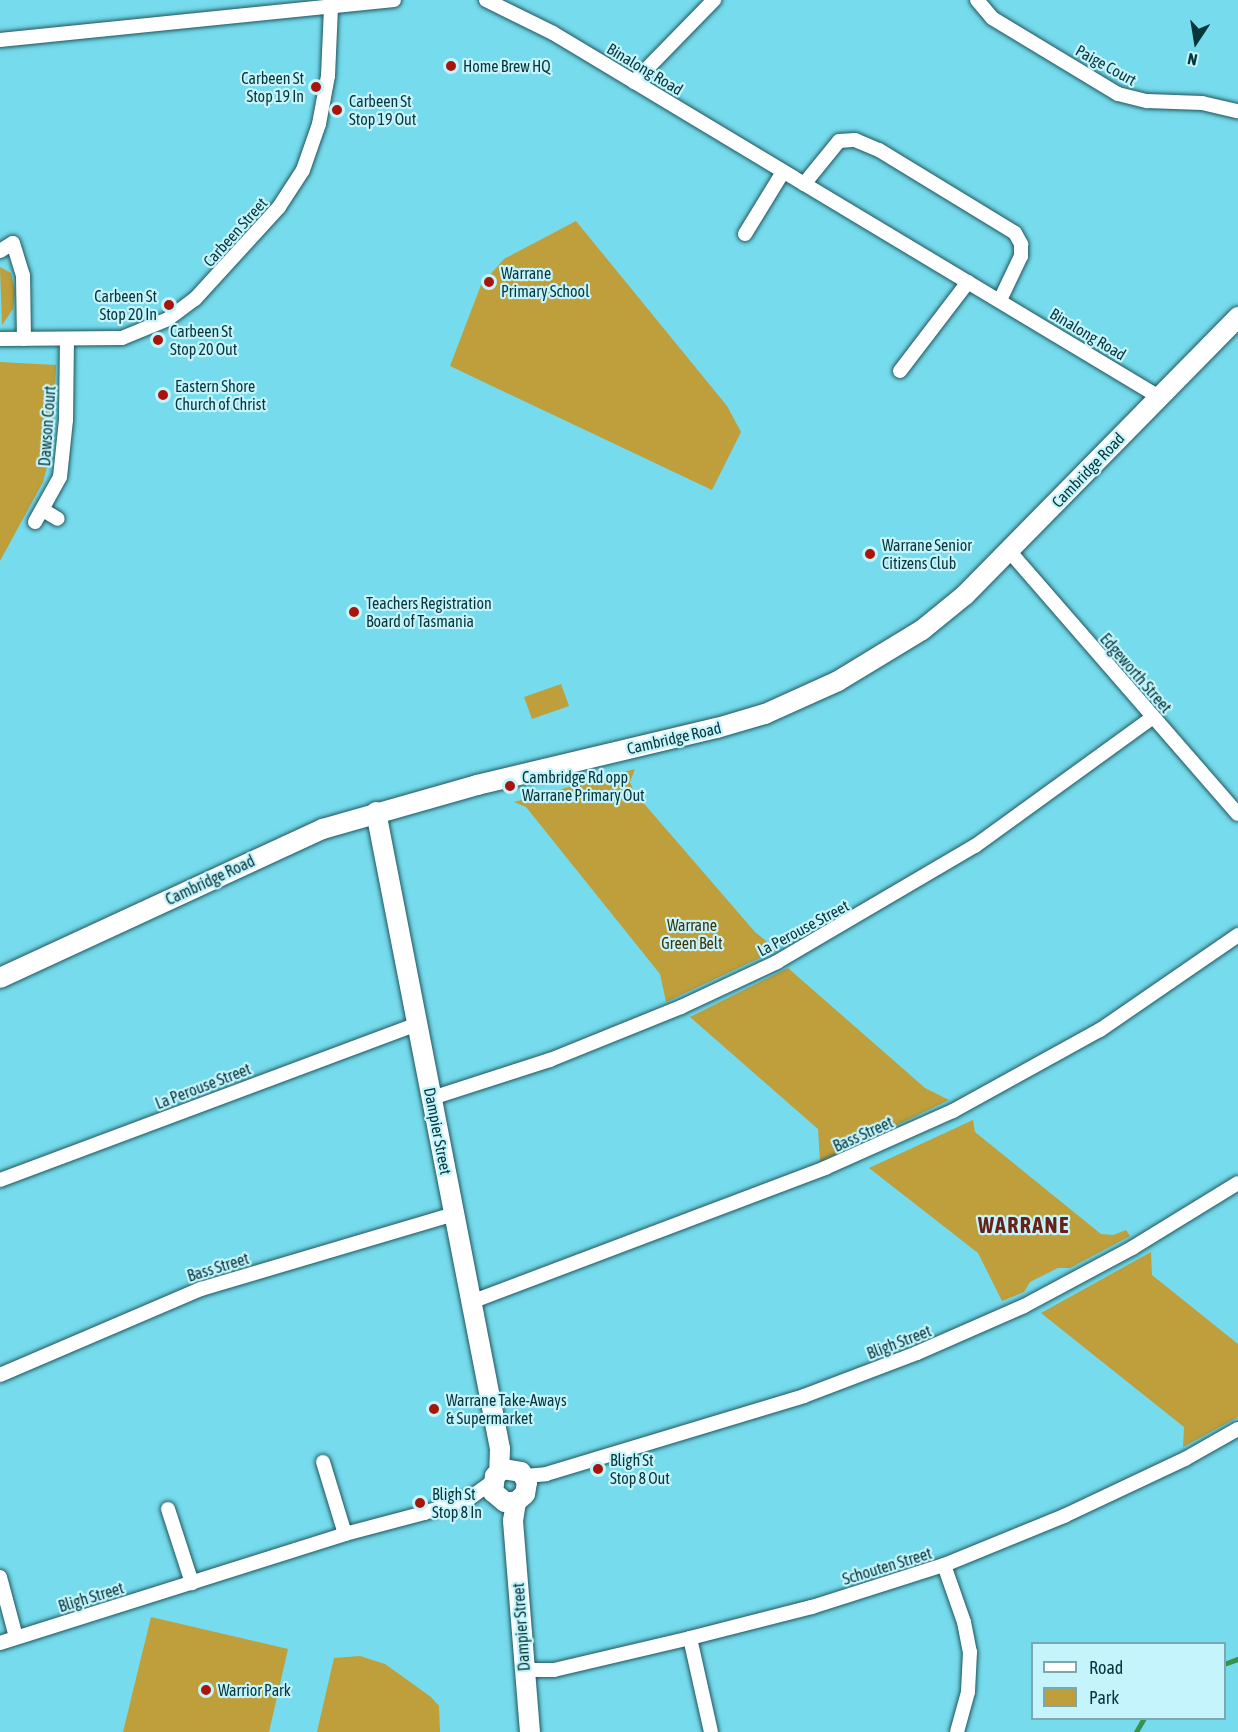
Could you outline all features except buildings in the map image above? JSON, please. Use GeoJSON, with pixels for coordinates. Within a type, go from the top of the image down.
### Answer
{"type":"FeatureCollection","features":[{"type":"Feature","properties":{"kind":"main road","name":"Cambridge Road"},"geometry":{"type":"LineString","coordinates":[[0,978],[288,844],[376,812],[765,714],[838,681],[922,630],[1010,552],[1238,317]]}},
{"type":"Feature","properties":{"kind":"main road","name":"Dampier Street"},"geometry":{"type":"LineString","coordinates":[[376,812],[509,1486],[530,1732]]}},
{"type":"Feature","properties":{"kind":"street"},"geometry":{"type":"LineString","coordinates":[[0,40],[394,0]]}},
{"type":"Feature","properties":{"kind":"street","name":"Binalong Road"},"geometry":{"type":"LineString","coordinates":[[486,0],[553,33],[1159,397]]}},
{"type":"Feature","properties":{"kind":"street"},"geometry":{"type":"LineString","coordinates":[[634,82],[714,0]]}},
{"type":"Feature","properties":{"kind":"street","name":"Paige Court"},"geometry":{"type":"LineString","coordinates":[[977,0],[992,18],[1118,94],[1147,101],[1202,103],[1238,111]]}},
{"type":"Feature","properties":{"kind":"street","name":"Carbeen Street"},"geometry":{"type":"LineString","coordinates":[[0,339],[67,341],[122,338],[180,312],[279,207],[303,170],[318,124],[328,76],[331,8]]}},
{"type":"Feature","properties":{"kind":"street"},"geometry":{"type":"LineString","coordinates":[[804,184],[839,141],[855,140],[879,150],[1015,233],[1021,256],[1000,300]]}},
{"type":"Feature","properties":{"kind":"street"},"geometry":{"type":"LineString","coordinates":[[745,234],[783,172]]}},
{"type":"Feature","properties":{"kind":"street"},"geometry":{"type":"LineString","coordinates":[[0,251],[14,243],[23,275],[24,339]]}},
{"type":"Feature","properties":{"kind":"street"},"geometry":{"type":"LineString","coordinates":[[900,371],[968,282]]}},
{"type":"Feature","properties":{"kind":"street","name":"Dawson Court"},"geometry":{"type":"LineString","coordinates":[[35,522],[60,477],[66,420],[67,341]]}},
{"type":"Feature","properties":{"kind":"street"},"geometry":{"type":"LineString","coordinates":[[43,510],[58,519]]}},
{"type":"Feature","properties":{"kind":"street","name":"Edgeworth Street"},"geometry":{"type":"LineString","coordinates":[[1010,552],[1238,814]]}},
{"type":"Feature","properties":{"kind":"street","name":"La Perouse Street"},"geometry":{"type":"LineString","coordinates":[[432,1098],[560,1056],[681,1007],[777,962],[975,846],[1153,717]]}},
{"type":"Feature","properties":{"kind":"street","name":"Bass Street"},"geometry":{"type":"LineString","coordinates":[[471,1302],[825,1168],[953,1111],[1100,1029],[1238,935]]}},
{"type":"Feature","properties":{"kind":"street","name":"La Perouse Street"},"geometry":{"type":"LineString","coordinates":[[0,1180],[417,1024]]}},
{"type":"Feature","properties":{"kind":"street","name":"Bligh Street"},"geometry":{"type":"LineString","coordinates":[[0,1643],[345,1534],[804,1396],[950,1340],[1132,1248],[1238,1183]]}},
{"type":"Feature","properties":{"kind":"street","name":"Bass Street"},"geometry":{"type":"LineString","coordinates":[[0,1375],[184,1295],[454,1214]]}},
{"type":"Feature","properties":{"kind":"street","name":"Schouten Street"},"geometry":{"type":"LineString","coordinates":[[524,1670],[554,1670],[690,1638],[812,1607],[944,1565],[1064,1516],[1185,1459],[1238,1429]]}},
{"type":"Feature","properties":{"kind":"street"},"geometry":{"type":"LineString","coordinates":[[323,1462],[345,1534]]}},
{"type":"Feature","properties":{"kind":"street"},"geometry":{"type":"LineString","coordinates":[[168,1509],[192,1583]]}},
{"type":"Feature","properties":{"kind":"street"},"geometry":{"type":"LineString","coordinates":[[944,1565],[964,1622],[969,1652],[968,1692],[957,1732]]}},
{"type":"Feature","properties":{"kind":"street"},"geometry":{"type":"LineString","coordinates":[[0,1577],[16,1637]]}},
{"type":"Feature","properties":{"kind":"street"},"geometry":{"type":"LineString","coordinates":[[690,1638],[711,1732]]}},
{"type":"Feature","properties":{"kind":"green space"},"geometry":{"type":"Polygon","coordinates":[[[576,221],[727,406],[741,432],[712,490],[450,366],[481,285],[504,259],[576,221]]]}},
{"type":"Feature","properties":{"kind":"green space"},"geometry":{"type":"Polygon","coordinates":[[[0,267],[11,273],[15,291],[13,309],[2,325],[0,267]]]}},
{"type":"Feature","properties":{"kind":"green space"},"geometry":{"type":"Polygon","coordinates":[[[0,362],[56,365],[52,449],[43,482],[0,561],[0,362]]]}},
{"type":"Feature","properties":{"kind":"green space"},"geometry":{"type":"Polygon","coordinates":[[[561,684],[569,706],[532,719],[524,697],[561,684]]]}},
{"type":"Feature","properties":{"kind":"green space","name":"Warrane Green Belt"},"geometry":{"type":"Polygon","coordinates":[[[635,769],[630,782],[634,792],[755,932],[777,950],[666,1002],[660,974],[526,807],[514,802],[635,769]]]}},
{"type":"Feature","properties":{"kind":"green space","name":"Warrane Green Belt"},"geometry":{"type":"Polygon","coordinates":[[[788,968],[925,1088],[949,1100],[820,1162],[818,1129],[690,1017],[788,968]]]}},
{"type":"Feature","properties":{"kind":"green space"},"geometry":{"type":"Polygon","coordinates":[[[973,1120],[975,1132],[1101,1234],[1113,1235],[1126,1230],[1130,1236],[1070,1268],[1058,1268],[1030,1282],[1024,1292],[1002,1301],[978,1253],[869,1168],[973,1120]]]}},
{"type":"Feature","properties":{"kind":"green space"},"geometry":{"type":"Polygon","coordinates":[[[1151,1252],[1152,1275],[1238,1344],[1238,1417],[1183,1447],[1184,1427],[1041,1313],[1151,1252]]]}},
{"type":"Feature","properties":{"kind":"green space","name":"Warrior Park"},"geometry":{"type":"Polygon","coordinates":[[[151,1617],[288,1649],[269,1732],[123,1732],[151,1617]]]}},
{"type":"Feature","properties":{"kind":"green space"},"geometry":{"type":"Polygon","coordinates":[[[360,1656],[385,1664],[431,1697],[439,1706],[440,1732],[317,1732],[334,1658],[360,1656]]]}},
{"type":"Feature","properties":{"kind":"waterway"},"geometry":{"type":"LineString","coordinates":[[1226,1663],[1238,1659]]}},
{"type":"Feature","properties":{"kind":"waterway"},"geometry":{"type":"LineString","coordinates":[[1136,1732],[1143,1720]]}},
{"type":"Feature","properties":{"kind":"place","name":"Home Brew HQ"},"geometry":{"type":"Point","coordinates":[451,66]}},
{"type":"Feature","properties":{"kind":"place","name":"Carbeen St Stop 19 In"},"geometry":{"type":"Point","coordinates":[316,87]}},
{"type":"Feature","properties":{"kind":"place","name":"Carbeen St Stop 19 Out"},"geometry":{"type":"Point","coordinates":[337,110]}},
{"type":"Feature","properties":{"kind":"place","name":"Warrane Primary School"},"geometry":{"type":"Point","coordinates":[489,282]}},
{"type":"Feature","properties":{"kind":"place","name":"Carbeen St Stop 20 In"},"geometry":{"type":"Point","coordinates":[169,305]}},
{"type":"Feature","properties":{"kind":"place","name":"Carbeen St Stop 20 Out"},"geometry":{"type":"Point","coordinates":[158,340]}},
{"type":"Feature","properties":{"kind":"place","name":"Eastern Shore Church of Christ"},"geometry":{"type":"Point","coordinates":[163,395]}},
{"type":"Feature","properties":{"kind":"place","name":"Warrane Senior Citizens Club"},"geometry":{"type":"Point","coordinates":[870,554]}},
{"type":"Feature","properties":{"kind":"place","name":"Teachers Registration Board of Tasmania"},"geometry":{"type":"Point","coordinates":[354,612]}},
{"type":"Feature","properties":{"kind":"place","name":"Cambridge Rd opp Warrane Primary Out"},"geometry":{"type":"Point","coordinates":[510,786]}},
{"type":"Feature","properties":{"kind":"place","name":"Warrane Take-Aways & Supermarket"},"geometry":{"type":"Point","coordinates":[434,1409]}},
{"type":"Feature","properties":{"kind":"place","name":"Bligh St Stop 8 Out"},"geometry":{"type":"Point","coordinates":[598,1469]}},
{"type":"Feature","properties":{"kind":"place","name":"Bligh St Stop 8 In"},"geometry":{"type":"Point","coordinates":[420,1503]}},
{"type":"Feature","properties":{"kind":"place","name":"Warrior Park"},"geometry":{"type":"Point","coordinates":[206,1690]}},
{"type":"Feature","properties":{"kind":"district","name":"WARRANE"},"geometry":{"type":"Point","coordinates":[1024,1226]}}]}
